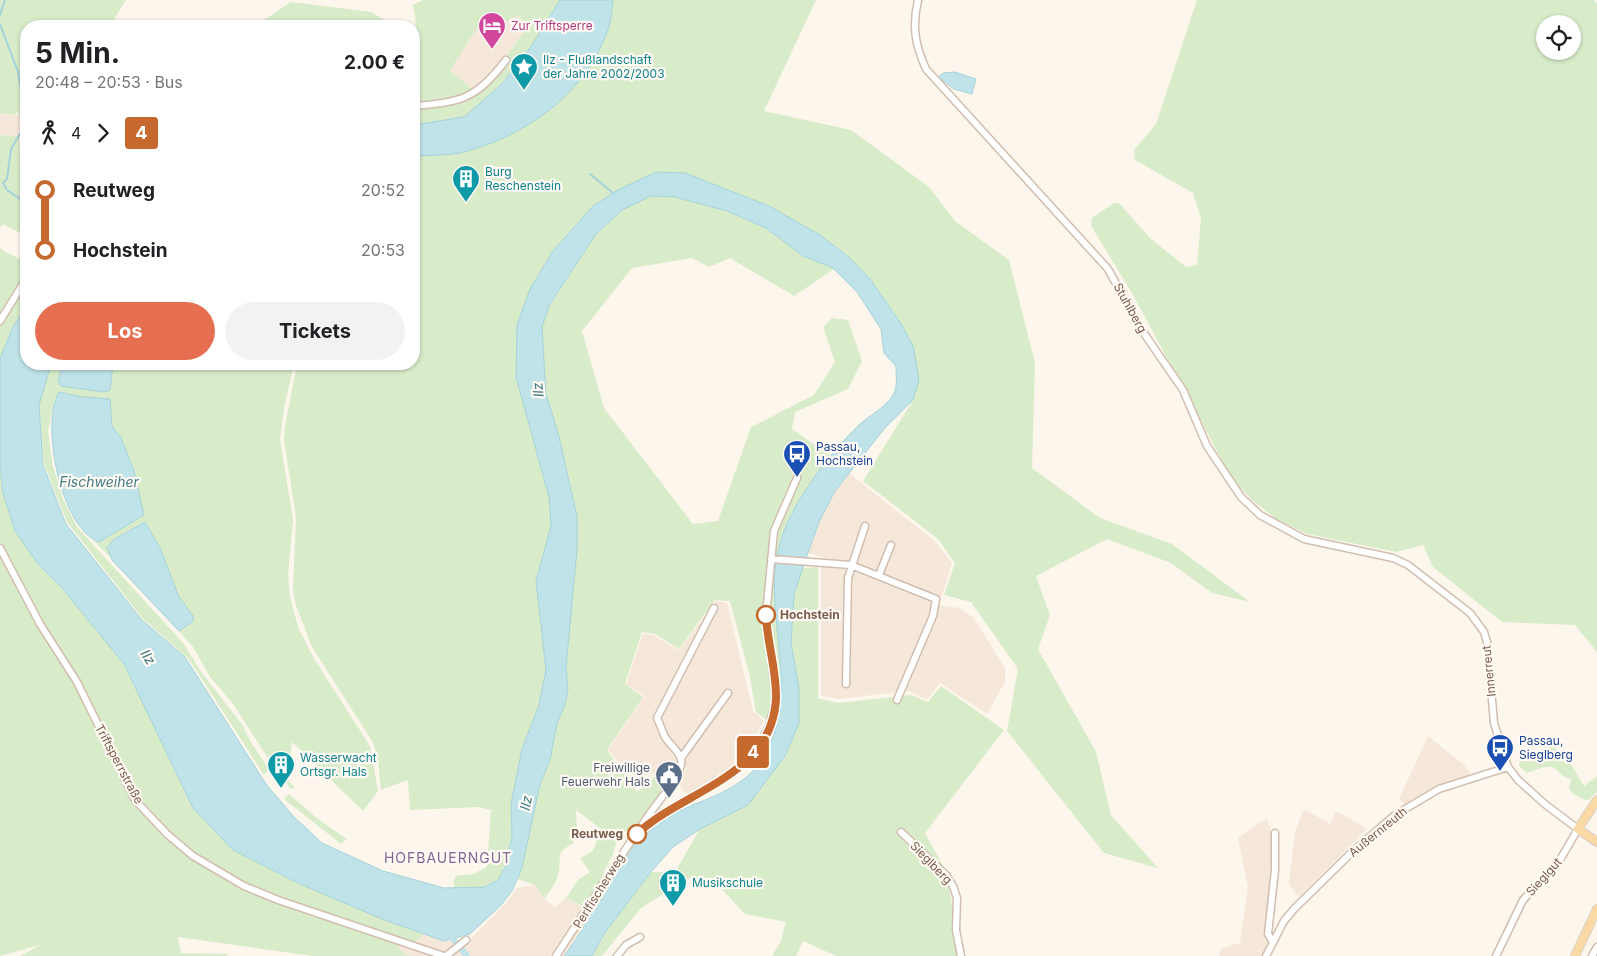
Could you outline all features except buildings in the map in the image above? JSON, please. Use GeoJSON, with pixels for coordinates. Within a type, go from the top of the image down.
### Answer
{"type":"FeatureCollection","features":[{"type":"Feature","properties":{"kind":"main road"},"geometry":{"type":"LineString","coordinates":[[1597,800],[1578,829],[1597,842]]}},
{"type":"Feature","properties":{"kind":"main road"},"geometry":{"type":"LineString","coordinates":[[1575,956],[1597,909]]}},
{"type":"Feature","properties":{"kind":"street","name":"Stuhlberg"},"geometry":{"type":"LineString","coordinates":[[918,0],[914,13],[915,42],[926,69],[1108,269],[1141,329],[1183,390],[1207,446],[1240,497],[1260,515],[1304,539],[1393,558]]}},
{"type":"Feature","properties":{"kind":"street"},"geometry":{"type":"LineString","coordinates":[[420,105],[456,101],[472,96],[491,80],[506,60]]}},
{"type":"Feature","properties":{"kind":"street"},"geometry":{"type":"LineString","coordinates":[[0,321],[20,289]]}},
{"type":"Feature","properties":{"kind":"street","name":"Perlfischerweg"},"geometry":{"type":"LineString","coordinates":[[556,956],[597,894],[614,862],[637,834],[663,813],[696,796],[732,773],[752,754],[769,727],[776,699],[766,626],[774,559],[774,531],[797,478]]}},
{"type":"Feature","properties":{"kind":"street"},"geometry":{"type":"LineString","coordinates":[[846,684],[846,594],[851,565],[865,526]]}},
{"type":"Feature","properties":{"kind":"street"},"geometry":{"type":"LineString","coordinates":[[879,575],[891,546]]}},
{"type":"Feature","properties":{"kind":"street","name":"Triftsperrstraße"},"geometry":{"type":"LineString","coordinates":[[0,548],[40,624],[77,682],[135,800],[149,817],[193,856],[244,886],[278,900],[445,956]]}},
{"type":"Feature","properties":{"kind":"street","name":"Innerreut"},"geometry":{"type":"LineString","coordinates":[[1393,558],[1420,572],[1470,613],[1484,632],[1494,723],[1508,766]]}},
{"type":"Feature","properties":{"kind":"street"},"geometry":{"type":"LineString","coordinates":[[774,559],[851,565],[936,599],[933,616],[897,700]]}},
{"type":"Feature","properties":{"kind":"street"},"geometry":{"type":"LineString","coordinates":[[681,758],[664,736],[657,718],[714,608]]}},
{"type":"Feature","properties":{"kind":"street"},"geometry":{"type":"LineString","coordinates":[[637,834],[649,813],[676,780],[681,767],[681,758],[728,693]]}},
{"type":"Feature","properties":{"kind":"street"},"geometry":{"type":"LineString","coordinates":[[1508,766],[1518,780],[1546,805],[1578,829]]}},
{"type":"Feature","properties":{"kind":"street","name":"Außernreuth"},"geometry":{"type":"LineString","coordinates":[[1273,942],[1284,921],[1313,889],[1395,815],[1425,796],[1508,766]]}},
{"type":"Feature","properties":{"kind":"street","name":"Sieglgut"},"geometry":{"type":"LineString","coordinates":[[1496,956],[1523,900],[1558,864],[1578,829]]}},
{"type":"Feature","properties":{"kind":"street","name":"Sieglberg"},"geometry":{"type":"LineString","coordinates":[[901,832],[946,876],[953,886],[957,898],[956,930],[961,956]]}},
{"type":"Feature","properties":{"kind":"street"},"geometry":{"type":"LineString","coordinates":[[1266,956],[1273,942],[1268,934],[1275,870],[1276,833]]}},
{"type":"Feature","properties":{"kind":"street"},"geometry":{"type":"LineString","coordinates":[[616,956],[626,945],[640,937]]}},
{"type":"Feature","properties":{"kind":"street"},"geometry":{"type":"LineString","coordinates":[[445,956],[454,951],[463,942]]}},
{"type":"Feature","properties":{"kind":"street"},"geometry":{"type":"LineString","coordinates":[[1592,956],[1597,947]]}},
{"type":"Feature","properties":{"kind":"shaded area"},"geometry":{"type":"Polygon","coordinates":[[[517,16],[527,22],[527,27],[505,58],[475,91],[450,70],[480,24],[502,24],[517,16]]]}},
{"type":"Feature","properties":{"kind":"shaded area"},"geometry":{"type":"Polygon","coordinates":[[[0,113],[20,116],[19,136],[0,135],[0,113]]]}},
{"type":"Feature","properties":{"kind":"shaded area"},"geometry":{"type":"Polygon","coordinates":[[[849,473],[936,542],[952,563],[939,605],[959,608],[973,617],[1005,668],[1005,682],[987,714],[940,683],[927,700],[909,691],[838,699],[821,696],[821,567],[823,557],[808,553],[819,522],[835,491],[849,473]]]}},
{"type":"Feature","properties":{"kind":"shaded area"},"geometry":{"type":"Polygon","coordinates":[[[716,601],[727,603],[753,711],[764,721],[747,750],[721,776],[688,796],[676,782],[687,769],[683,765],[632,779],[608,750],[644,696],[626,684],[643,634],[653,635],[679,650],[716,601]]]}},
{"type":"Feature","properties":{"kind":"shaded area"},"geometry":{"type":"Polygon","coordinates":[[[1428,736],[1464,765],[1471,774],[1431,789],[1406,805],[1399,799],[1428,736]]]}},
{"type":"Feature","properties":{"kind":"shaded area"},"geometry":{"type":"Polygon","coordinates":[[[1304,809],[1330,824],[1336,811],[1367,829],[1299,897],[1289,884],[1295,831],[1304,809]]]}},
{"type":"Feature","properties":{"kind":"shaded area"},"geometry":{"type":"Polygon","coordinates":[[[1267,818],[1273,838],[1266,938],[1268,947],[1263,956],[1219,956],[1221,948],[1240,943],[1248,887],[1238,838],[1267,818]]]}},
{"type":"Feature","properties":{"kind":"shaded area"},"geometry":{"type":"Polygon","coordinates":[[[535,885],[544,899],[555,907],[566,898],[592,912],[564,956],[410,956],[398,949],[403,939],[414,943],[424,934],[444,941],[449,939],[467,942],[505,904],[517,888],[535,885]]]}},
{"type":"Feature","properties":{"kind":"green space"},"geometry":{"type":"Polygon","coordinates":[[[0,0],[126,0],[114,20],[20,20],[20,117],[17,111],[16,115],[0,113],[0,0]]]}},
{"type":"Feature","properties":{"kind":"green space"},"geometry":{"type":"Polygon","coordinates":[[[423,0],[560,0],[532,45],[501,85],[464,117],[420,124],[420,20],[415,20],[413,5],[423,0]],[[517,16],[502,24],[480,24],[450,70],[475,91],[505,58],[527,27],[527,23],[517,16]]]}},
{"type":"Feature","properties":{"kind":"green space"},"geometry":{"type":"Polygon","coordinates":[[[613,0],[816,0],[764,111],[851,130],[929,187],[955,221],[1009,260],[1035,363],[1032,468],[1100,518],[1172,544],[1250,602],[1212,593],[1171,563],[1107,539],[1036,576],[1050,615],[1038,649],[1096,752],[1111,815],[1158,868],[1104,853],[1007,731],[1018,669],[971,602],[944,595],[955,563],[938,539],[863,481],[913,400],[900,321],[870,279],[851,259],[685,173],[593,206],[516,377],[549,497],[551,526],[536,581],[546,670],[539,705],[522,749],[511,804],[512,836],[502,873],[498,880],[485,887],[455,888],[453,881],[456,876],[473,874],[487,867],[491,810],[478,807],[410,810],[408,780],[381,790],[377,754],[372,741],[312,647],[296,606],[293,589],[296,517],[284,441],[296,370],[420,370],[420,156],[462,153],[502,139],[608,30],[613,0]]]}},
{"type":"Feature","properties":{"kind":"green space"},"geometry":{"type":"Polygon","coordinates":[[[1197,0],[1593,0],[1597,3],[1597,652],[1575,625],[1502,622],[1433,567],[1423,545],[1396,552],[1307,534],[1278,520],[1253,501],[1232,479],[1132,293],[1091,226],[1092,218],[1114,203],[1119,203],[1150,238],[1186,267],[1197,265],[1201,218],[1193,193],[1135,160],[1134,150],[1156,124],[1197,0]]]}},
{"type":"Feature","properties":{"kind":"green space"},"geometry":{"type":"Polygon","coordinates":[[[291,2],[372,12],[384,20],[264,20],[291,2]]]}},
{"type":"Feature","properties":{"kind":"green space"},"geometry":{"type":"Polygon","coordinates":[[[0,135],[19,136],[20,233],[3,224],[0,228],[0,135]]]}},
{"type":"Feature","properties":{"kind":"green space"},"geometry":{"type":"Polygon","coordinates":[[[651,196],[675,197],[727,211],[766,228],[803,256],[834,269],[794,296],[730,258],[709,267],[692,258],[632,268],[582,331],[604,408],[693,524],[718,521],[751,427],[814,395],[835,362],[823,327],[832,318],[848,320],[862,361],[848,389],[795,412],[792,429],[831,456],[802,497],[790,519],[780,542],[776,560],[774,596],[783,686],[777,728],[756,712],[750,677],[730,601],[715,600],[679,649],[655,634],[642,632],[625,684],[643,697],[607,750],[637,792],[659,773],[664,773],[675,766],[676,777],[657,798],[638,824],[618,836],[613,854],[586,908],[566,898],[578,880],[590,872],[580,858],[593,851],[601,829],[576,810],[577,827],[570,831],[574,843],[560,854],[557,879],[544,899],[535,885],[517,879],[522,868],[540,784],[550,760],[557,723],[565,705],[568,689],[566,668],[577,549],[570,482],[546,394],[542,327],[550,305],[596,234],[622,210],[651,196]]]}},
{"type":"Feature","properties":{"kind":"green space"},"geometry":{"type":"Polygon","coordinates":[[[0,247],[2,250],[20,259],[20,316],[14,325],[0,358],[0,247]]]}},
{"type":"Feature","properties":{"kind":"green space"},"geometry":{"type":"Polygon","coordinates":[[[49,370],[62,370],[110,390],[112,370],[293,370],[280,439],[293,520],[288,576],[290,597],[298,627],[313,657],[370,746],[378,791],[363,811],[292,742],[288,780],[295,788],[291,789],[271,763],[233,704],[210,677],[193,647],[179,631],[193,621],[193,616],[179,597],[160,548],[144,522],[113,540],[107,548],[112,559],[93,540],[99,542],[144,515],[134,471],[121,438],[112,426],[110,399],[82,397],[59,392],[55,398],[48,432],[53,466],[63,499],[77,527],[184,644],[202,673],[244,727],[269,770],[264,775],[189,659],[143,619],[67,522],[44,464],[39,405],[49,370]]]}},
{"type":"Feature","properties":{"kind":"green space"},"geometry":{"type":"Polygon","coordinates":[[[0,467],[3,493],[38,564],[62,588],[124,664],[193,808],[233,850],[300,884],[424,934],[414,943],[403,939],[398,949],[410,956],[312,956],[178,937],[181,953],[228,954],[226,956],[20,956],[40,945],[0,956],[0,467]]]}},
{"type":"Feature","properties":{"kind":"green space"},"geometry":{"type":"Polygon","coordinates":[[[818,567],[818,698],[838,703],[911,695],[928,702],[941,686],[1004,730],[925,833],[947,873],[956,932],[966,956],[836,956],[803,941],[796,956],[772,956],[781,941],[786,922],[745,914],[722,889],[691,877],[641,908],[602,956],[592,956],[604,934],[651,872],[675,872],[700,829],[748,805],[799,688],[791,643],[794,594],[803,568],[818,567]]]}},
{"type":"Feature","properties":{"kind":"green space"},"geometry":{"type":"Polygon","coordinates":[[[1549,746],[1555,748],[1565,757],[1584,786],[1597,776],[1597,792],[1587,801],[1573,794],[1569,788],[1571,779],[1553,767],[1545,767],[1527,773],[1519,766],[1520,760],[1549,746]]]}},
{"type":"Feature","properties":{"kind":"green space"},"geometry":{"type":"Polygon","coordinates":[[[289,794],[319,820],[347,839],[341,844],[284,799],[289,794]]]}},
{"type":"Feature","properties":{"kind":"water"},"geometry":{"type":"Polygon","coordinates":[[[560,0],[613,0],[609,27],[598,53],[585,73],[551,109],[510,135],[487,145],[458,153],[420,156],[420,124],[464,117],[501,85],[532,45],[560,0]]]}},
{"type":"Feature","properties":{"kind":"water"},"geometry":{"type":"Polygon","coordinates":[[[955,72],[976,79],[972,94],[954,89],[938,77],[943,73],[955,72]]]}},
{"type":"Feature","properties":{"kind":"water","name":"Ilz"},"geometry":{"type":"Polygon","coordinates":[[[656,172],[685,173],[769,206],[820,235],[851,259],[870,279],[900,322],[913,346],[919,380],[913,400],[884,429],[835,491],[819,522],[794,594],[791,643],[799,688],[799,723],[785,756],[748,805],[700,829],[673,847],[651,872],[604,934],[592,956],[564,956],[587,921],[619,862],[628,852],[668,817],[737,784],[757,766],[765,754],[776,729],[781,703],[781,676],[775,596],[775,569],[780,543],[793,511],[824,464],[859,425],[890,400],[895,392],[896,385],[896,366],[884,353],[881,329],[857,292],[833,268],[803,256],[766,228],[727,211],[675,197],[651,196],[622,210],[596,234],[550,304],[542,327],[546,394],[558,433],[577,516],[577,549],[566,668],[568,689],[565,705],[557,723],[550,760],[540,784],[522,868],[512,891],[501,905],[470,934],[444,941],[382,919],[300,884],[233,850],[193,808],[124,664],[62,588],[38,564],[15,531],[3,493],[0,467],[0,358],[14,325],[20,316],[20,370],[49,370],[39,405],[43,465],[66,524],[142,620],[185,657],[266,784],[293,816],[322,843],[383,871],[444,888],[485,887],[498,880],[506,865],[512,836],[511,804],[522,749],[539,705],[546,670],[536,581],[551,526],[549,497],[516,377],[517,325],[530,289],[553,251],[593,206],[618,190],[656,172]]]}},
{"type":"Feature","properties":{"kind":"water"},"geometry":{"type":"Polygon","coordinates":[[[61,370],[112,370],[110,390],[104,392],[61,386],[58,380],[61,370]]]}},
{"type":"Feature","properties":{"kind":"water","name":"Fischweiher"},"geometry":{"type":"Polygon","coordinates":[[[59,392],[82,397],[110,399],[112,426],[121,438],[134,471],[144,515],[99,542],[86,533],[74,518],[58,474],[53,450],[52,427],[54,407],[59,392]]]}},
{"type":"Feature","properties":{"kind":"water","name":"Fischweiher"},"geometry":{"type":"Polygon","coordinates":[[[145,522],[160,548],[179,597],[193,616],[193,621],[179,631],[112,560],[107,548],[113,540],[145,522]]]}},
{"type":"Feature","properties":{"kind":"waterway"},"geometry":{"type":"LineString","coordinates":[[0,15],[5,0]]}},
{"type":"Feature","properties":{"kind":"waterway"},"geometry":{"type":"LineString","coordinates":[[0,24],[18,72],[20,83]]}},
{"type":"Feature","properties":{"kind":"waterway"},"geometry":{"type":"LineString","coordinates":[[20,134],[11,149],[7,179],[3,183],[7,190],[20,199]]}},
{"type":"Feature","properties":{"kind":"waterway"},"geometry":{"type":"LineString","coordinates":[[590,174],[613,193]]}},
{"type":"Feature","properties":{"kind":"waterway"},"geometry":{"type":"LineString","coordinates":[[448,933],[467,956]]}},
{"type":"Feature","properties":{"kind":"bus line","name":"4"},"geometry":{"type":"LineString","coordinates":[[637,834],[663,813],[722,781],[752,754],[763,739],[773,717],[776,699],[766,615]]}},
{"type":"Feature","properties":{"kind":"place","name":"Zur Triftsperre"},"geometry":{"type":"Point","coordinates":[492,50]}},
{"type":"Feature","properties":{"kind":"place","name":"Ilz - Flußlandschaft der Jahre 2002/2003"},"geometry":{"type":"Point","coordinates":[524,91]}},
{"type":"Feature","properties":{"kind":"place","name":"Burg Reschenstein"},"geometry":{"type":"Point","coordinates":[466,203]}},
{"type":"Feature","properties":{"kind":"place","name":"Passau, Hochstein"},"geometry":{"type":"Point","coordinates":[797,478]}},
{"type":"Feature","properties":{"kind":"place","name":"Hochstein"},"geometry":{"type":"Point","coordinates":[766,615]}},
{"type":"Feature","properties":{"kind":"place","name":"Passau, Sieglberg"},"geometry":{"type":"Point","coordinates":[1500,772]}},
{"type":"Feature","properties":{"kind":"place","name":"Wasserwacht Ortsgr. Hals"},"geometry":{"type":"Point","coordinates":[281,789]}},
{"type":"Feature","properties":{"kind":"place","name":"Freiwillige Feuerwehr Hals"},"geometry":{"type":"Point","coordinates":[669,799]}},
{"type":"Feature","properties":{"kind":"place","name":"Reutweg"},"geometry":{"type":"Point","coordinates":[637,834]}},
{"type":"Feature","properties":{"kind":"place","name":"Musikschule"},"geometry":{"type":"Point","coordinates":[673,907]}},
{"type":"Feature","properties":{"kind":"district","name":"HOFBAUERNGUT"},"geometry":{"type":"Point","coordinates":[448,858]}}]}
